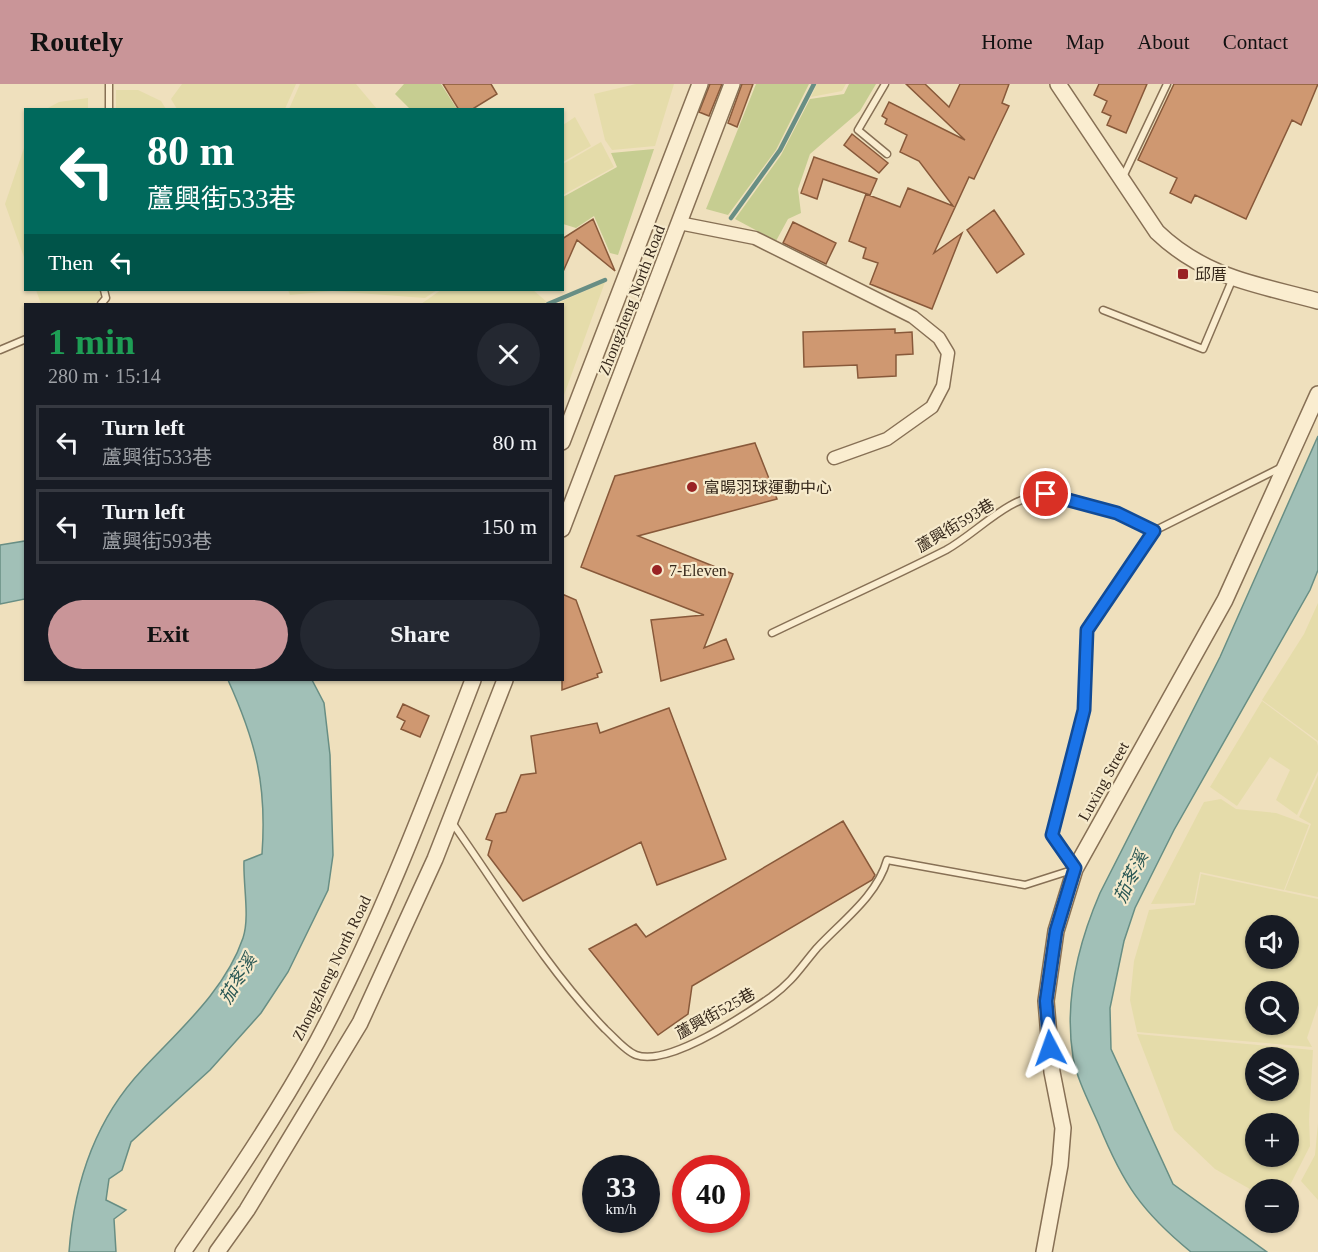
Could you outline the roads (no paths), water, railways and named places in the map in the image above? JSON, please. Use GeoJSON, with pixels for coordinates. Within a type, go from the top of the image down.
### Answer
{"type":"FeatureCollection","features":[{"type":"Feature","properties":{"kind":"street","name":"Zhongzheng North Road"},"geometry":{"type":"LineString","coordinates":[[564,437],[700,84]]}},
{"type":"Feature","properties":{"kind":"street","name":"Zhongzheng North Road"},"geometry":{"type":"LineString","coordinates":[[564,524],[732,84]]}},
{"type":"Feature","properties":{"kind":"street"},"geometry":{"type":"LineString","coordinates":[[1058,84],[1157,232],[1174,248],[1201,266],[1233,278],[1318,301]]}},
{"type":"Feature","properties":{"kind":"street"},"geometry":{"type":"LineString","coordinates":[[679,223],[755,238],[913,317],[939,338],[948,352],[943,386],[932,407],[887,439],[834,458]]}},
{"type":"Feature","properties":{"kind":"street","name":"Luxing Street"},"geometry":{"type":"LineString","coordinates":[[1044,1252],[1060,1165],[1063,1128],[1052,1072],[1046,1001],[1056,931],[1075,868],[1225,600],[1318,394]]}},
{"type":"Feature","properties":{"kind":"street","name":"Zhongzheng North Road"},"geometry":{"type":"LineString","coordinates":[[183,1252],[288,1093],[342,992],[407,849],[473,681]]}},
{"type":"Feature","properties":{"kind":"street"},"geometry":{"type":"LineString","coordinates":[[217,1252],[247,1210],[360,1023],[401,937],[451,820],[505,681]]}},
{"type":"Feature","properties":{"kind":"lane"},"geometry":{"type":"LineString","coordinates":[[109,84],[109,108]]}},
{"type":"Feature","properties":{"kind":"lane"},"geometry":{"type":"LineString","coordinates":[[885,84],[858,130],[887,154]]}},
{"type":"Feature","properties":{"kind":"lane"},"geometry":{"type":"LineString","coordinates":[[1122,180],[1167,84]]}},
{"type":"Feature","properties":{"kind":"lane"},"geometry":{"type":"LineString","coordinates":[[1103,310],[1203,348],[1233,278]]}},
{"type":"Feature","properties":{"kind":"lane"},"geometry":{"type":"LineString","coordinates":[[0,350],[24,340]]}},
{"type":"Feature","properties":{"kind":"lane"},"geometry":{"type":"LineString","coordinates":[[1075,868],[1052,835],[1084,710],[1087,630],[1154,531],[1286,465]]}},
{"type":"Feature","properties":{"kind":"lane","name":"蘆興街593巷"},"geometry":{"type":"LineString","coordinates":[[772,633],[949,548],[1025,500],[1046,494],[1117,513],[1154,531]]}},
{"type":"Feature","properties":{"kind":"lane","name":"蘆興街525巷"},"geometry":{"type":"LineString","coordinates":[[451,820],[580,1003],[617,1041],[636,1055],[648,1057],[669,1054],[742,1017],[791,983],[816,949],[857,908],[884,873],[888,860],[1025,885],[1075,868]]}},
{"type":"Feature","properties":{"kind":"water","name":"茄苳溪"},"geometry":{"type":"Polygon","coordinates":[[[1318,436],[1318,570],[1310,590],[1174,830],[1135,908],[1124,941],[1110,1008],[1111,1049],[1173,1184],[1267,1252],[1191,1252],[1159,1224],[1136,1196],[1108,1146],[1084,1092],[1075,1066],[1071,1036],[1070,1015],[1075,973],[1085,932],[1100,893],[1220,657],[1318,436]]]}},
{"type":"Feature","properties":{"kind":"water"},"geometry":{"type":"Polygon","coordinates":[[[24,541],[24,599],[0,604],[0,545],[24,541]]]}},
{"type":"Feature","properties":{"kind":"water","name":"茄苳溪"},"geometry":{"type":"Polygon","coordinates":[[[228,681],[313,681],[324,703],[330,755],[333,855],[328,890],[288,972],[261,1013],[210,1070],[131,1142],[122,1170],[109,1179],[106,1200],[126,1210],[114,1219],[116,1252],[69,1252],[82,1178],[89,1155],[111,1110],[142,1070],[213,993],[235,957],[243,938],[246,911],[244,861],[262,854],[263,806],[257,764],[238,702],[228,681]]]}},
{"type":"Feature","properties":{"kind":"waterway"},"geometry":{"type":"LineString","coordinates":[[731,218],[780,150],[814,84]]}},
{"type":"Feature","properties":{"kind":"waterway"},"geometry":{"type":"LineString","coordinates":[[550,303],[605,280]]}},
{"type":"Feature","properties":{"kind":"place","name":"邱厝"},"geometry":{"type":"Point","coordinates":[1183,274]}},
{"type":"Feature","properties":{"kind":"place","name":"富暘羽球運動中心"},"geometry":{"type":"Point","coordinates":[692,487]}},
{"type":"Feature","properties":{"kind":"place","name":"7-Eleven"},"geometry":{"type":"Point","coordinates":[657,570]}}]}
